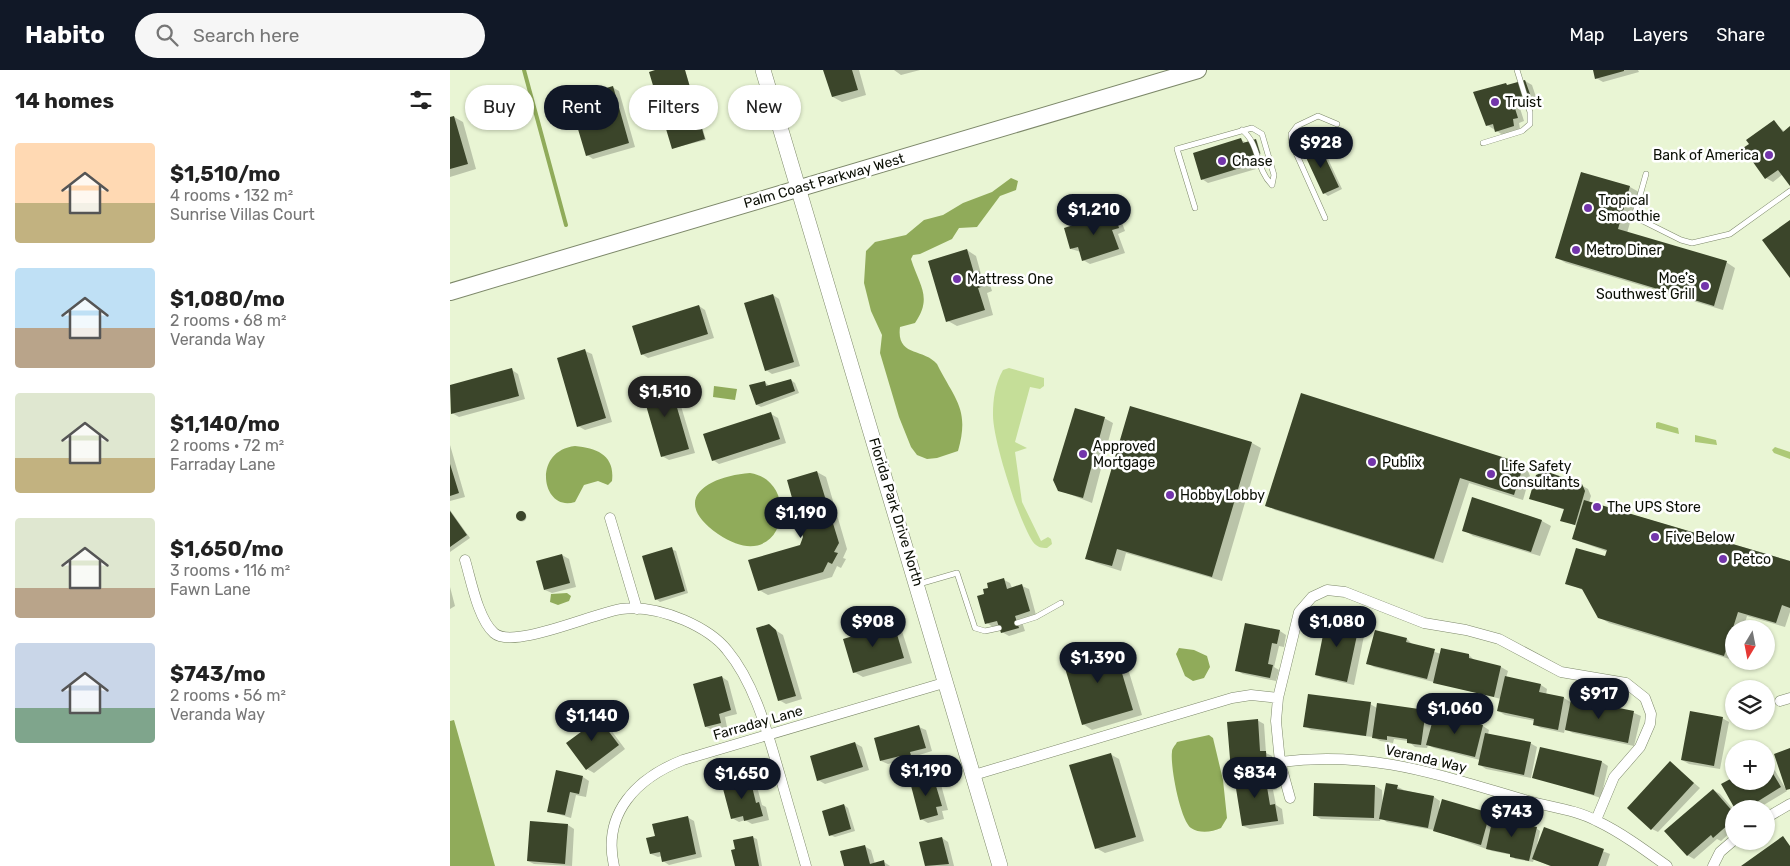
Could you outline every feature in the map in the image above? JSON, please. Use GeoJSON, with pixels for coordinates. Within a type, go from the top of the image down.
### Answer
{"type":"FeatureCollection","features":[{"type":"Feature","properties":{"kind":"main road","name":"Palm Coast Parkway West"},"geometry":{"type":"LineString","coordinates":[[450,292],[1198,70]]}},
{"type":"Feature","properties":{"kind":"street","name":"Florida Park Drive North"},"geometry":{"type":"LineString","coordinates":[[763,70],[800,187],[1000,866]]}},
{"type":"Feature","properties":{"kind":"street"},"geometry":{"type":"LineString","coordinates":[[610,518],[637,609]]}},
{"type":"Feature","properties":{"kind":"street"},"geometry":{"type":"LineString","coordinates":[[465,560],[484,620],[491,630],[500,637],[519,638],[610,611],[637,609],[661,612],[677,617],[692,623],[717,639],[741,670],[768,734],[806,866]]}},
{"type":"Feature","properties":{"kind":"street"},"geometry":{"type":"LineString","coordinates":[[1290,798],[1280,762],[1276,729],[1278,698],[1299,612],[1312,597],[1327,590],[1345,592],[1424,623],[1466,630],[1499,639],[1561,672],[1626,683],[1645,698],[1651,714],[1650,724],[1640,747],[1614,777],[1596,820]]}},
{"type":"Feature","properties":{"kind":"street","name":"Farraday Lane"},"geometry":{"type":"LineString","coordinates":[[614,866],[610,840],[613,826],[625,802],[647,779],[683,760],[946,682]]}},
{"type":"Feature","properties":{"kind":"street"},"geometry":{"type":"LineString","coordinates":[[974,775],[1232,698],[1251,695],[1278,698]]}},
{"type":"Feature","properties":{"kind":"street"},"geometry":{"type":"LineString","coordinates":[[1780,701],[1790,698]]}},
{"type":"Feature","properties":{"kind":"street","name":"Veranda Way"},"geometry":{"type":"LineString","coordinates":[[1280,762],[1345,758],[1408,766],[1596,820],[1638,845],[1667,866]]}},
{"type":"Feature","properties":{"kind":"street"},"geometry":{"type":"LineString","coordinates":[[1775,813],[1790,804]]}},
{"type":"Feature","properties":{"kind":"street"},"geometry":{"type":"LineString","coordinates":[[1713,866],[1720,852],[1725,848]]}},
{"type":"Feature","properties":{"kind":"lane"},"geometry":{"type":"LineString","coordinates":[[1482,142],[1522,131],[1530,124],[1530,112],[1517,70]]}},
{"type":"Feature","properties":{"kind":"lane"},"geometry":{"type":"LineString","coordinates":[[1325,218],[1292,144],[1291,134],[1297,126],[1318,116],[1324,116],[1337,124]]}},
{"type":"Feature","properties":{"kind":"lane"},"geometry":{"type":"LineString","coordinates":[[1195,208],[1177,149],[1242,130],[1252,128],[1262,134],[1274,175],[1272,185],[1263,177],[1251,138],[1242,130]]}},
{"type":"Feature","properties":{"kind":"lane"},"geometry":{"type":"LineString","coordinates":[[1646,174],[1635,206],[1635,213],[1641,220],[1692,243],[1730,234],[1790,190]]}},
{"type":"Feature","properties":{"kind":"lane"},"geometry":{"type":"LineString","coordinates":[[917,584],[957,573],[975,628],[982,631],[999,628]]}},
{"type":"Feature","properties":{"kind":"lane"},"geometry":{"type":"LineString","coordinates":[[1017,623],[1036,617],[1061,603]]}},
{"type":"Feature","properties":{"kind":"shaded area"},"geometry":{"type":"Polygon","coordinates":[[[1011,178],[1018,181],[1016,190],[1000,196],[977,227],[959,228],[952,239],[920,254],[913,255],[911,259],[923,291],[923,306],[915,323],[900,327],[900,337],[902,343],[907,348],[932,359],[937,364],[959,405],[962,425],[958,451],[937,458],[927,459],[917,455],[911,447],[899,417],[880,353],[882,335],[871,311],[864,283],[866,251],[875,242],[906,235],[924,220],[943,215],[963,203],[992,192],[1011,178]]]}},
{"type":"Feature","properties":{"kind":"shaded area"},"geometry":{"type":"Polygon","coordinates":[[[1009,368],[1044,378],[1044,386],[1040,389],[1030,387],[1015,442],[1027,448],[1015,452],[1022,502],[1041,541],[1048,537],[1051,539],[1052,544],[1047,548],[1036,545],[1027,532],[1014,499],[997,443],[993,415],[994,397],[1000,375],[1003,370],[1009,368]]]}},
{"type":"Feature","properties":{"kind":"shaded area"},"geometry":{"type":"Polygon","coordinates":[[[714,386],[737,389],[735,400],[713,397],[714,386]]]}},
{"type":"Feature","properties":{"kind":"shaded area"},"geometry":{"type":"Polygon","coordinates":[[[1656,423],[1678,428],[1679,434],[1656,428],[1656,423]]]}},
{"type":"Feature","properties":{"kind":"shaded area"},"geometry":{"type":"Polygon","coordinates":[[[1695,435],[1716,440],[1717,445],[1695,442],[1695,435]]]}},
{"type":"Feature","properties":{"kind":"shaded area"},"geometry":{"type":"Polygon","coordinates":[[[575,446],[598,451],[608,459],[611,465],[612,481],[608,485],[598,481],[584,485],[575,502],[564,503],[555,499],[549,490],[546,480],[547,469],[552,458],[561,450],[575,446]]]}},
{"type":"Feature","properties":{"kind":"shaded area"},"geometry":{"type":"Polygon","coordinates":[[[1775,447],[1790,452],[1790,459],[1774,453],[1772,450],[1775,447]]]}},
{"type":"Feature","properties":{"kind":"shaded area"},"geometry":{"type":"Polygon","coordinates":[[[750,473],[767,480],[777,492],[781,508],[779,524],[772,537],[759,545],[741,545],[718,534],[703,521],[696,510],[695,500],[700,492],[709,484],[735,475],[750,473]]]}},
{"type":"Feature","properties":{"kind":"shaded area"},"geometry":{"type":"Polygon","coordinates":[[[567,593],[571,596],[569,601],[558,605],[550,602],[551,594],[567,593]]]}},
{"type":"Feature","properties":{"kind":"shaded area"},"geometry":{"type":"Polygon","coordinates":[[[1179,648],[1194,650],[1207,656],[1210,667],[1204,678],[1193,681],[1185,676],[1176,654],[1179,648]]]}},
{"type":"Feature","properties":{"kind":"shaded area"},"geometry":{"type":"Polygon","coordinates":[[[454,720],[495,866],[450,866],[450,721],[454,720]]]}},
{"type":"Feature","properties":{"kind":"shaded area"},"geometry":{"type":"Polygon","coordinates":[[[1209,735],[1213,738],[1223,780],[1227,818],[1221,828],[1202,832],[1191,828],[1183,815],[1174,780],[1172,752],[1177,742],[1209,735]]]}},
{"type":"Feature","properties":{"kind":"building"},"geometry":{"type":"Polygon","coordinates":[[[655,70],[685,70],[689,85],[653,85],[649,72],[655,70]]]}},
{"type":"Feature","properties":{"kind":"building"},"geometry":{"type":"Polygon","coordinates":[[[823,70],[852,70],[858,90],[832,97],[823,70]]]}},
{"type":"Feature","properties":{"kind":"building"},"geometry":{"type":"Polygon","coordinates":[[[1593,70],[1624,70],[1624,71],[1595,79],[1593,70]]]}},
{"type":"Feature","properties":{"kind":"building","name":"Truist"},"geometry":{"type":"Polygon","coordinates":[[[1525,80],[1530,94],[1512,99],[1518,118],[1513,119],[1514,126],[1495,132],[1493,124],[1486,126],[1473,92],[1525,80]]]}},
{"type":"Feature","properties":{"kind":"building"},"geometry":{"type":"Polygon","coordinates":[[[619,107],[629,143],[586,156],[578,130],[619,130],[619,107]]]}},
{"type":"Feature","properties":{"kind":"building"},"geometry":{"type":"Polygon","coordinates":[[[454,116],[468,164],[450,169],[450,117],[454,116]]]}},
{"type":"Feature","properties":{"kind":"building","name":"Bank of America"},"geometry":{"type":"Polygon","coordinates":[[[1774,120],[1783,132],[1790,126],[1790,186],[1778,170],[1765,179],[1743,148],[1749,144],[1746,140],[1774,120]]]}},
{"type":"Feature","properties":{"kind":"building"},"geometry":{"type":"Polygon","coordinates":[[[666,130],[702,130],[705,139],[672,149],[666,130]]]}},
{"type":"Feature","properties":{"kind":"building","name":"Chase"},"geometry":{"type":"Polygon","coordinates":[[[1241,138],[1243,143],[1256,139],[1260,153],[1247,157],[1250,165],[1201,180],[1193,153],[1241,138]]]}},
{"type":"Feature","properties":{"kind":"building"},"geometry":{"type":"Polygon","coordinates":[[[1319,144],[1339,187],[1323,194],[1303,151],[1319,144]]]}},
{"type":"Feature","properties":{"kind":"building"},"geometry":{"type":"Polygon","coordinates":[[[1581,172],[1630,186],[1618,229],[1727,261],[1714,306],[1555,258],[1581,172]]]}},
{"type":"Feature","properties":{"kind":"building"},"geometry":{"type":"Polygon","coordinates":[[[1114,212],[1119,228],[1112,230],[1119,249],[1082,261],[1078,247],[1070,249],[1064,228],[1114,212]]]}},
{"type":"Feature","properties":{"kind":"building"},"geometry":{"type":"Polygon","coordinates":[[[1790,220],[1790,278],[1762,240],[1790,220]]]}},
{"type":"Feature","properties":{"kind":"building","name":"Mattress One"},"geometry":{"type":"Polygon","coordinates":[[[967,249],[974,273],[979,271],[984,286],[978,288],[985,310],[946,322],[928,261],[967,249]]]}},
{"type":"Feature","properties":{"kind":"building"},"geometry":{"type":"Polygon","coordinates":[[[773,294],[794,362],[765,371],[744,303],[773,294]]]}},
{"type":"Feature","properties":{"kind":"building"},"geometry":{"type":"Polygon","coordinates":[[[699,305],[708,334],[641,355],[632,326],[699,305]]]}},
{"type":"Feature","properties":{"kind":"building"},"geometry":{"type":"Polygon","coordinates":[[[585,349],[606,418],[577,427],[557,358],[585,349]]]}},
{"type":"Feature","properties":{"kind":"building"},"geometry":{"type":"Polygon","coordinates":[[[512,368],[519,396],[451,414],[450,385],[512,368]]]}},
{"type":"Feature","properties":{"kind":"building"},"geometry":{"type":"Polygon","coordinates":[[[791,379],[795,391],[756,405],[749,385],[765,381],[766,386],[791,379]]]}},
{"type":"Feature","properties":{"kind":"building"},"geometry":{"type":"Polygon","coordinates":[[[669,380],[689,449],[661,457],[641,388],[669,380]]]}},
{"type":"Feature","properties":{"kind":"building","name":"Publix"},"geometry":{"type":"Polygon","coordinates":[[[1301,393],[1518,462],[1522,470],[1514,495],[1460,478],[1434,559],[1265,506],[1301,393]]]}},
{"type":"Feature","properties":{"kind":"building","name":"Hobby Lobby"},"geometry":{"type":"Polygon","coordinates":[[[1130,406],[1252,442],[1212,577],[1117,549],[1112,566],[1085,559],[1130,406]]]}},
{"type":"Feature","properties":{"kind":"building","name":"Approved Mortgage"},"geometry":{"type":"Polygon","coordinates":[[[1075,408],[1105,417],[1083,498],[1058,491],[1053,480],[1075,408]]]}},
{"type":"Feature","properties":{"kind":"building"},"geometry":{"type":"Polygon","coordinates":[[[771,412],[780,439],[712,461],[703,434],[771,412]]]}},
{"type":"Feature","properties":{"kind":"building"},"geometry":{"type":"Polygon","coordinates":[[[450,464],[459,493],[450,496],[450,464]]]}},
{"type":"Feature","properties":{"kind":"building"},"geometry":{"type":"Polygon","coordinates":[[[817,471],[839,543],[834,552],[838,553],[832,564],[828,562],[823,572],[758,591],[748,560],[800,545],[803,537],[787,480],[817,471]]]}},
{"type":"Feature","properties":{"kind":"building"},"geometry":{"type":"Polygon","coordinates":[[[1545,471],[1582,484],[1585,491],[1575,525],[1560,521],[1564,509],[1529,499],[1536,475],[1545,471]]]}},
{"type":"Feature","properties":{"kind":"building"},"geometry":{"type":"Polygon","coordinates":[[[1472,497],[1542,520],[1531,552],[1462,531],[1472,497]]]}},
{"type":"Feature","properties":{"kind":"building"},"geometry":{"type":"Polygon","coordinates":[[[1584,500],[1790,561],[1790,608],[1782,605],[1776,623],[1775,620],[1766,620],[1738,612],[1735,620],[1725,620],[1724,656],[1598,618],[1582,589],[1565,584],[1576,548],[1605,556],[1607,550],[1572,539],[1584,500]]]}},
{"type":"Feature","properties":{"kind":"building"},"geometry":{"type":"Polygon","coordinates":[[[450,511],[467,535],[450,547],[450,511]]]}},
{"type":"Feature","properties":{"kind":"building"},"geometry":{"type":"Polygon","coordinates":[[[519,511],[523,511],[526,516],[525,520],[519,521],[516,518],[516,514],[519,511]]]}},
{"type":"Feature","properties":{"kind":"building"},"geometry":{"type":"Polygon","coordinates":[[[672,547],[685,591],[655,600],[642,556],[672,547]]]}},
{"type":"Feature","properties":{"kind":"building"},"geometry":{"type":"Polygon","coordinates":[[[562,554],[570,583],[544,590],[536,561],[562,554]]]}},
{"type":"Feature","properties":{"kind":"building"},"geometry":{"type":"Polygon","coordinates":[[[1004,578],[1007,589],[1022,584],[1030,611],[1015,616],[1019,628],[1001,633],[997,621],[985,624],[977,596],[984,594],[983,589],[988,588],[987,583],[1004,578]]]}},
{"type":"Feature","properties":{"kind":"building"},"geometry":{"type":"Polygon","coordinates":[[[1327,615],[1360,621],[1347,682],[1315,675],[1327,615]]]}},
{"type":"Feature","properties":{"kind":"building"},"geometry":{"type":"Polygon","coordinates":[[[1245,623],[1280,630],[1277,644],[1272,643],[1268,664],[1273,665],[1270,678],[1235,671],[1245,623]]]}},
{"type":"Feature","properties":{"kind":"building"},"geometry":{"type":"Polygon","coordinates":[[[769,624],[776,630],[796,696],[778,701],[756,628],[769,624]]]}},
{"type":"Feature","properties":{"kind":"building"},"geometry":{"type":"Polygon","coordinates":[[[894,624],[904,658],[853,673],[843,639],[894,624]]]}},
{"type":"Feature","properties":{"kind":"building"},"geometry":{"type":"Polygon","coordinates":[[[1375,630],[1407,638],[1406,642],[1435,649],[1427,679],[1366,664],[1375,630]]]}},
{"type":"Feature","properties":{"kind":"building"},"geometry":{"type":"Polygon","coordinates":[[[1113,643],[1133,710],[1082,725],[1062,658],[1113,643]]]}},
{"type":"Feature","properties":{"kind":"building"},"geometry":{"type":"Polygon","coordinates":[[[1441,648],[1469,654],[1469,658],[1501,666],[1494,697],[1433,683],[1441,648]]]}},
{"type":"Feature","properties":{"kind":"building"},"geometry":{"type":"Polygon","coordinates":[[[722,676],[731,710],[719,714],[721,723],[705,727],[693,684],[722,676]]]}},
{"type":"Feature","properties":{"kind":"building"},"geometry":{"type":"Polygon","coordinates":[[[1505,676],[1541,684],[1539,692],[1564,697],[1558,730],[1533,725],[1534,719],[1497,711],[1505,676]]]}},
{"type":"Feature","properties":{"kind":"building"},"geometry":{"type":"Polygon","coordinates":[[[1308,694],[1371,702],[1366,736],[1303,727],[1308,694]]]}},
{"type":"Feature","properties":{"kind":"building"},"geometry":{"type":"Polygon","coordinates":[[[1581,697],[1604,701],[1604,705],[1634,711],[1628,743],[1565,730],[1571,699],[1580,701],[1581,697]]]}},
{"type":"Feature","properties":{"kind":"building"},"geometry":{"type":"Polygon","coordinates":[[[1377,703],[1426,710],[1421,745],[1407,743],[1407,739],[1387,736],[1387,740],[1372,738],[1377,703]]]}},
{"type":"Feature","properties":{"kind":"building"},"geometry":{"type":"Polygon","coordinates":[[[1690,711],[1723,717],[1714,766],[1681,760],[1690,711]]]}},
{"type":"Feature","properties":{"kind":"building"},"geometry":{"type":"Polygon","coordinates":[[[1435,712],[1483,725],[1475,757],[1426,745],[1435,712]]]}},
{"type":"Feature","properties":{"kind":"building"},"geometry":{"type":"Polygon","coordinates":[[[595,713],[619,745],[586,770],[566,743],[585,729],[581,724],[595,713]]]}},
{"type":"Feature","properties":{"kind":"building"},"geometry":{"type":"Polygon","coordinates":[[[1258,719],[1260,751],[1266,751],[1267,767],[1231,771],[1227,722],[1258,719]]]}},
{"type":"Feature","properties":{"kind":"building"},"geometry":{"type":"Polygon","coordinates":[[[919,725],[926,748],[910,752],[912,759],[902,762],[900,756],[880,761],[874,738],[919,725]]]}},
{"type":"Feature","properties":{"kind":"building"},"geometry":{"type":"Polygon","coordinates":[[[1485,733],[1531,742],[1524,775],[1478,765],[1485,733]]]}},
{"type":"Feature","properties":{"kind":"building"},"geometry":{"type":"Polygon","coordinates":[[[855,742],[863,767],[817,781],[810,756],[855,742]]]}},
{"type":"Feature","properties":{"kind":"building"},"geometry":{"type":"Polygon","coordinates":[[[1540,747],[1602,761],[1594,795],[1532,778],[1540,747]]]}},
{"type":"Feature","properties":{"kind":"building"},"geometry":{"type":"Polygon","coordinates":[[[1790,748],[1790,789],[1786,790],[1775,754],[1790,748]]]}},
{"type":"Feature","properties":{"kind":"building"},"geometry":{"type":"Polygon","coordinates":[[[1111,753],[1136,837],[1095,849],[1069,765],[1111,753]]]}},
{"type":"Feature","properties":{"kind":"building"},"geometry":{"type":"Polygon","coordinates":[[[1670,761],[1694,783],[1651,830],[1627,808],[1670,761]]]}},
{"type":"Feature","properties":{"kind":"building"},"geometry":{"type":"Polygon","coordinates":[[[556,770],[583,776],[579,794],[570,792],[565,815],[547,812],[556,770]]]}},
{"type":"Feature","properties":{"kind":"building"},"geometry":{"type":"Polygon","coordinates":[[[1269,771],[1271,786],[1267,787],[1270,805],[1275,804],[1278,821],[1242,826],[1234,776],[1269,771]]]}},
{"type":"Feature","properties":{"kind":"building"},"geometry":{"type":"Polygon","coordinates":[[[933,776],[942,806],[936,807],[938,815],[920,820],[910,782],[933,776]]]}},
{"type":"Feature","properties":{"kind":"building"},"geometry":{"type":"Polygon","coordinates":[[[1775,777],[1781,787],[1760,800],[1730,800],[1721,784],[1725,782],[1725,790],[1775,790],[1775,777]]]}},
{"type":"Feature","properties":{"kind":"building"},"geometry":{"type":"Polygon","coordinates":[[[750,778],[756,803],[759,802],[763,816],[744,821],[743,816],[731,819],[722,785],[750,778]]]}},
{"type":"Feature","properties":{"kind":"building"},"geometry":{"type":"Polygon","coordinates":[[[1314,783],[1375,785],[1374,818],[1313,816],[1314,783]]]}},
{"type":"Feature","properties":{"kind":"building"},"geometry":{"type":"Polygon","coordinates":[[[1386,783],[1398,785],[1397,789],[1434,796],[1428,828],[1379,819],[1386,783]]]}},
{"type":"Feature","properties":{"kind":"building"},"geometry":{"type":"Polygon","coordinates":[[[1713,789],[1725,803],[1725,827],[1713,838],[1711,835],[1687,856],[1664,831],[1713,789]]]}},
{"type":"Feature","properties":{"kind":"building"},"geometry":{"type":"Polygon","coordinates":[[[1442,799],[1490,813],[1481,845],[1433,831],[1442,799]]]}},
{"type":"Feature","properties":{"kind":"building"},"geometry":{"type":"Polygon","coordinates":[[[844,804],[851,829],[829,836],[822,811],[844,804]]]}},
{"type":"Feature","properties":{"kind":"building"},"geometry":{"type":"Polygon","coordinates":[[[688,816],[696,854],[662,862],[660,852],[650,854],[646,838],[655,836],[652,824],[688,816]]]}},
{"type":"Feature","properties":{"kind":"building"},"geometry":{"type":"Polygon","coordinates":[[[1493,817],[1537,827],[1529,861],[1510,857],[1510,854],[1486,849],[1493,817]]]}},
{"type":"Feature","properties":{"kind":"building"},"geometry":{"type":"Polygon","coordinates":[[[530,821],[568,824],[565,864],[527,861],[530,821]]]}},
{"type":"Feature","properties":{"kind":"building"},"geometry":{"type":"Polygon","coordinates":[[[1544,827],[1604,849],[1598,866],[1551,866],[1532,859],[1544,827]]]}},
{"type":"Feature","properties":{"kind":"building"},"geometry":{"type":"Polygon","coordinates":[[[753,836],[759,866],[735,866],[731,850],[735,849],[733,840],[753,836]]]}},
{"type":"Feature","properties":{"kind":"building"},"geometry":{"type":"Polygon","coordinates":[[[1783,836],[1790,846],[1790,866],[1741,866],[1763,850],[1775,850],[1775,842],[1783,836]]]}},
{"type":"Feature","properties":{"kind":"building"},"geometry":{"type":"Polygon","coordinates":[[[942,837],[949,864],[925,866],[919,842],[942,837]]]}},
{"type":"Feature","properties":{"kind":"building"},"geometry":{"type":"Polygon","coordinates":[[[865,845],[870,864],[884,860],[885,866],[844,866],[840,851],[865,845]]]}},
{"type":"Feature","properties":{"kind":"waterway"},"geometry":{"type":"LineString","coordinates":[[524,70],[566,225]]}},
{"type":"Feature","properties":{"kind":"place","name":"Truist"},"geometry":{"type":"Point","coordinates":[1495,102]}},
{"type":"Feature","properties":{"kind":"place","name":"Bank of America"},"geometry":{"type":"Point","coordinates":[1769,155]}},
{"type":"Feature","properties":{"kind":"place","name":"Chase"},"geometry":{"type":"Point","coordinates":[1222,161]}},
{"type":"Feature","properties":{"kind":"place","name":"Tropical Smoothie"},"geometry":{"type":"Point","coordinates":[1588,208]}},
{"type":"Feature","properties":{"kind":"place","name":"Metro Diner"},"geometry":{"type":"Point","coordinates":[1576,250]}},
{"type":"Feature","properties":{"kind":"place","name":"Mattress One"},"geometry":{"type":"Point","coordinates":[957,279]}},
{"type":"Feature","properties":{"kind":"place","name":"Moe's Southwest Grill"},"geometry":{"type":"Point","coordinates":[1705,286]}},
{"type":"Feature","properties":{"kind":"place","name":"Approved Mortgage"},"geometry":{"type":"Point","coordinates":[1083,454]}},
{"type":"Feature","properties":{"kind":"place","name":"Publix"},"geometry":{"type":"Point","coordinates":[1372,462]}},
{"type":"Feature","properties":{"kind":"place","name":"Life Safety Consultants"},"geometry":{"type":"Point","coordinates":[1491,474]}},
{"type":"Feature","properties":{"kind":"place","name":"Hobby Lobby"},"geometry":{"type":"Point","coordinates":[1170,495]}},
{"type":"Feature","properties":{"kind":"place","name":"The UPS Store"},"geometry":{"type":"Point","coordinates":[1597,507]}},
{"type":"Feature","properties":{"kind":"place","name":"Five Below"},"geometry":{"type":"Point","coordinates":[1655,537]}},
{"type":"Feature","properties":{"kind":"place","name":"Petco"},"geometry":{"type":"Point","coordinates":[1723,559]}}]}
